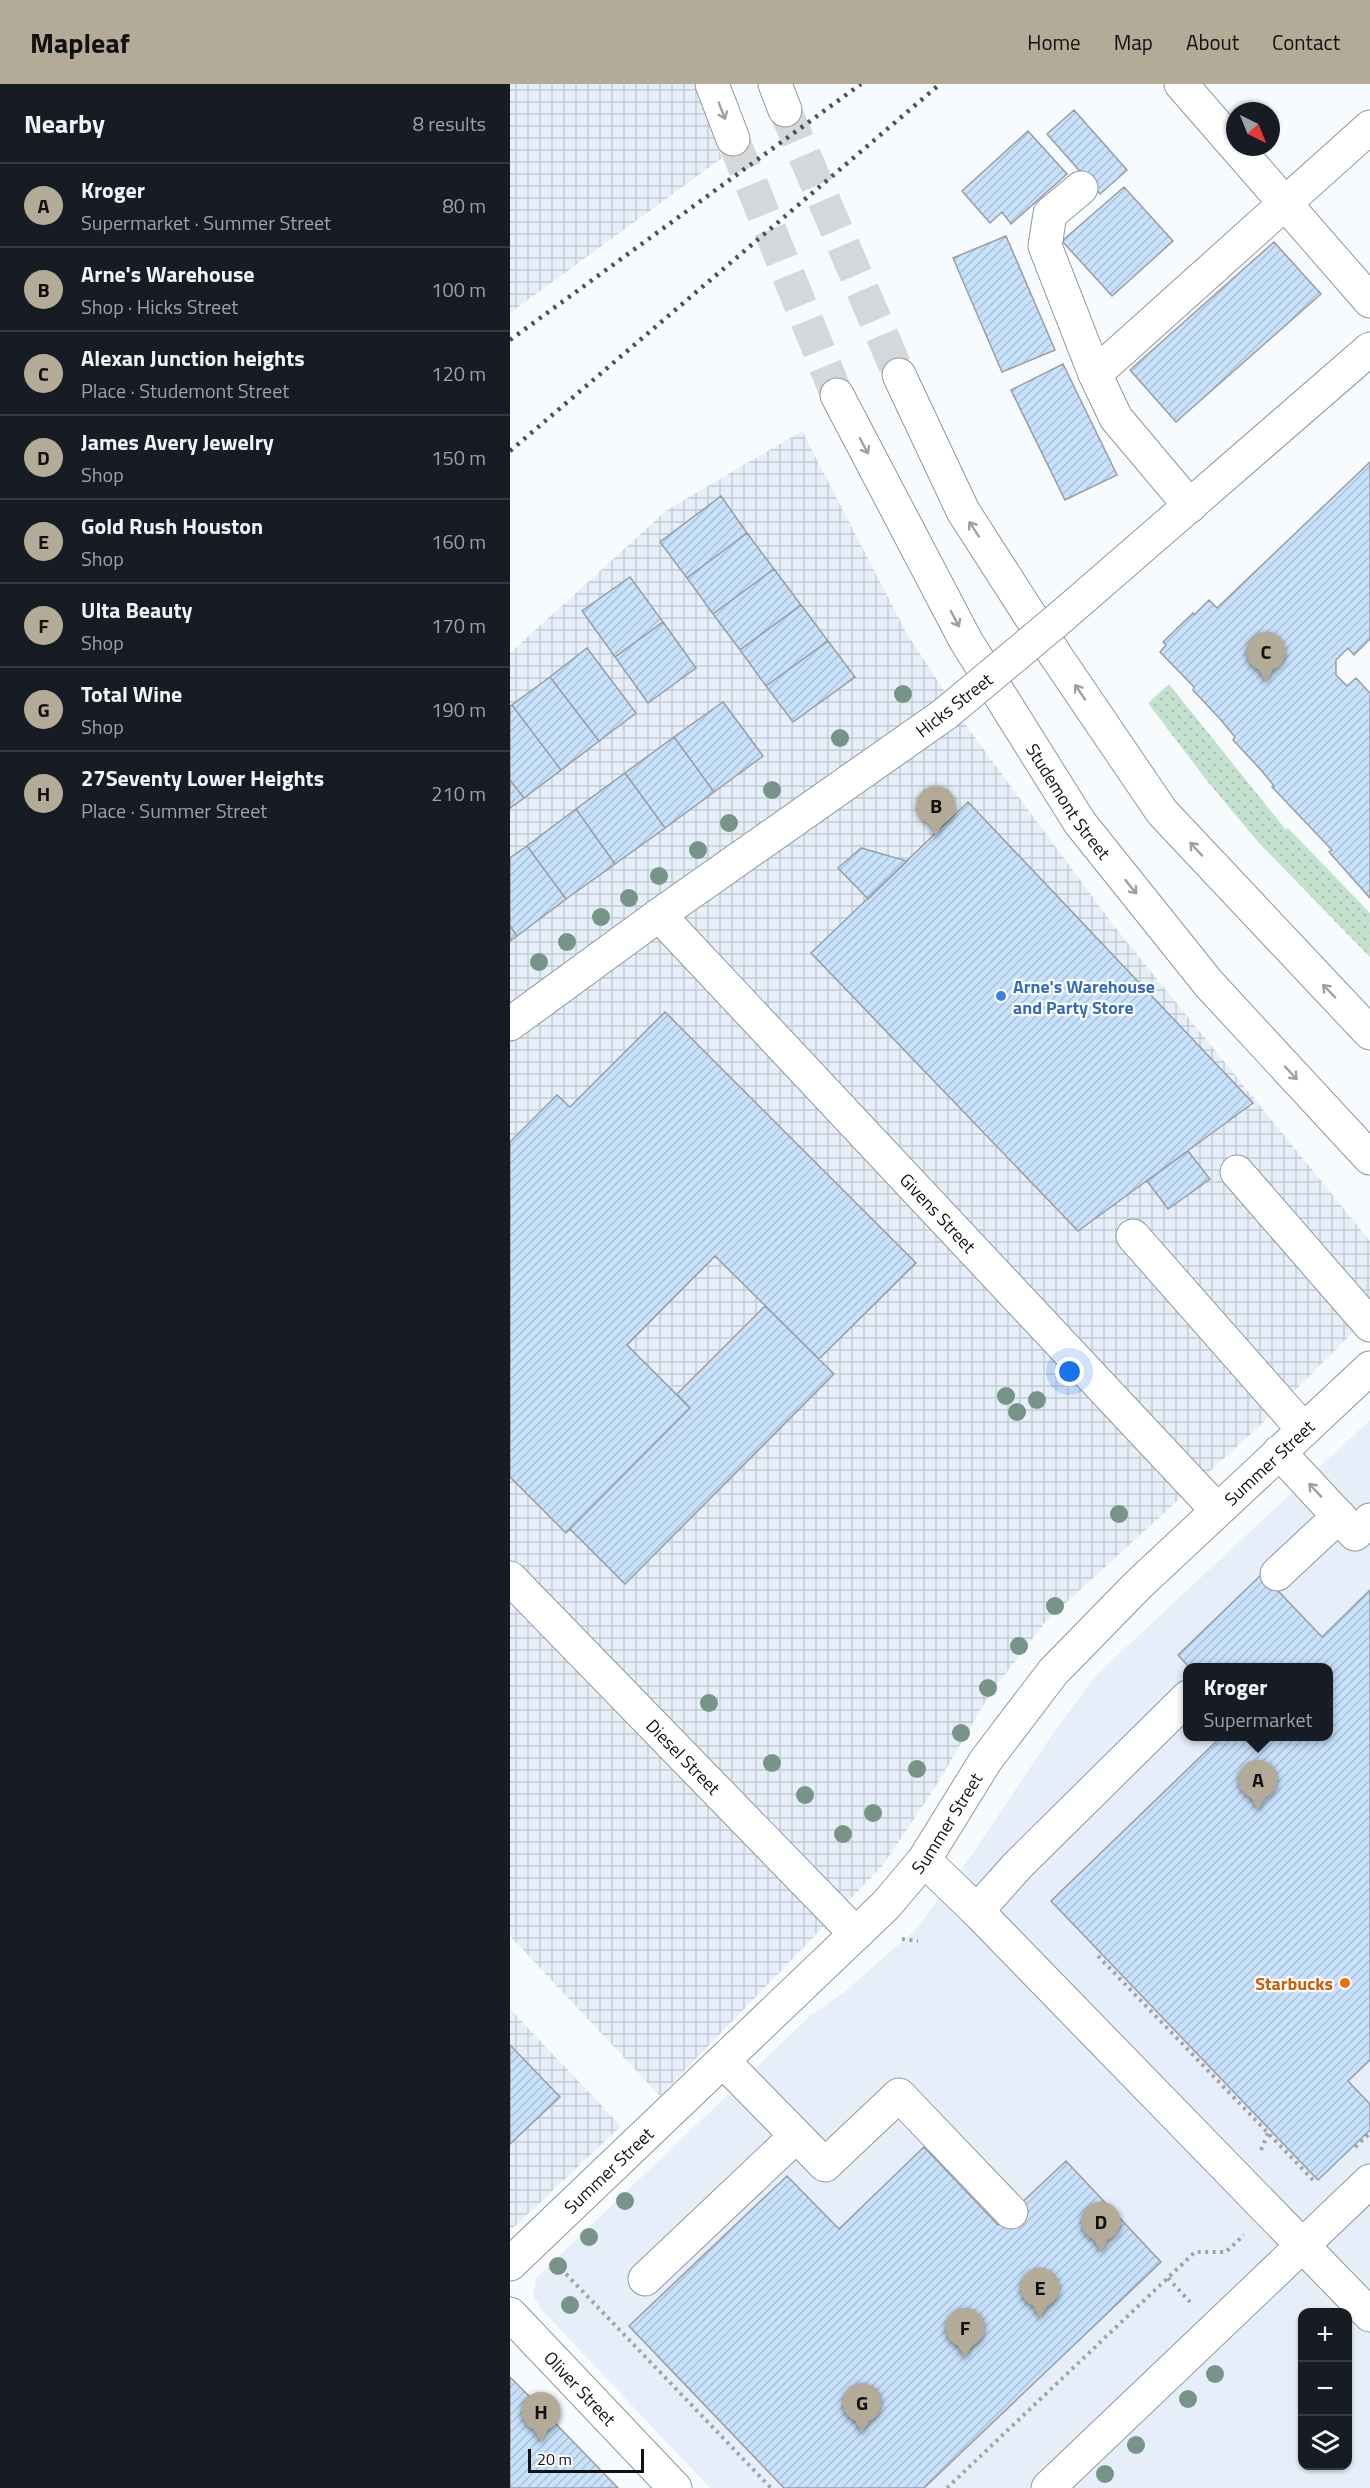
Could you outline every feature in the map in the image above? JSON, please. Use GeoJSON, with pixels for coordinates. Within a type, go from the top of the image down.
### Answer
{"type":"FeatureCollection","features":[{"type":"Feature","properties":{"kind":"street"},"geometry":{"type":"LineString","coordinates":[[712,84],[733,139]]}},
{"type":"Feature","properties":{"kind":"street"},"geometry":{"type":"LineString","coordinates":[[1181,84],[1226,136]]}},
{"type":"Feature","properties":{"kind":"street"},"geometry":{"type":"LineString","coordinates":[[1095,374],[1370,127]]}},
{"type":"Feature","properties":{"kind":"street"},"geometry":{"type":"LineString","coordinates":[[1244,156],[1370,302]]}},
{"type":"Feature","properties":{"kind":"street"},"geometry":{"type":"LineString","coordinates":[[1081,188],[1050,214],[1045,246],[1095,374],[1116,418],[1190,506]]}},
{"type":"Feature","properties":{"kind":"street","name":"Hicks Street"},"geometry":{"type":"LineString","coordinates":[[510,1024],[659,915],[945,714],[1061,617],[1370,349]]}},
{"type":"Feature","properties":{"kind":"street"},"geometry":{"type":"LineString","coordinates":[[899,375],[963,511],[1056,656],[1162,812],[1370,1033]]}},
{"type":"Feature","properties":{"kind":"street","name":"Studemont Street"},"geometry":{"type":"LineString","coordinates":[[837,394],[966,641],[1080,823],[1209,984],[1370,1158]]}},
{"type":"Feature","properties":{"kind":"street","name":"Givens Street"},"geometry":{"type":"LineString","coordinates":[[659,915],[1217,1510]]}},
{"type":"Feature","properties":{"kind":"street"},"geometry":{"type":"LineString","coordinates":[[1237,1172],[1370,1325]]}},
{"type":"Feature","properties":{"kind":"street"},"geometry":{"type":"LineString","coordinates":[[1133,1236],[1304,1430]]}},
{"type":"Feature","properties":{"kind":"street","name":"Summer Street"},"geometry":{"type":"LineString","coordinates":[[510,2264],[886,1905],[924,1860],[986,1760],[1053,1672],[1112,1610],[1370,1368]]}},
{"type":"Feature","properties":{"kind":"street"},"geometry":{"type":"LineString","coordinates":[[1277,1574],[1354,1518],[1279,1452]]}},
{"type":"Feature","properties":{"kind":"street","name":"Diesel Street"},"geometry":{"type":"LineString","coordinates":[[510,1578],[856,1934]]}},
{"type":"Feature","properties":{"kind":"street"},"geometry":{"type":"LineString","coordinates":[[977,1911],[1017,1866],[1183,1702]]}},
{"type":"Feature","properties":{"kind":"street"},"geometry":{"type":"LineString","coordinates":[[924,1860],[977,1911],[1370,2315]]}},
{"type":"Feature","properties":{"kind":"street"},"geometry":{"type":"LineString","coordinates":[[723,2061],[825,2165],[899,2094],[1011,2212]]}},
{"type":"Feature","properties":{"kind":"street"},"geometry":{"type":"LineString","coordinates":[[645,2279],[796,2136]]}},
{"type":"Feature","properties":{"kind":"street"},"geometry":{"type":"LineString","coordinates":[[1048,2488],[1370,2181]]}},
{"type":"Feature","properties":{"kind":"street","name":"Oliver Street"},"geometry":{"type":"LineString","coordinates":[[510,2314],[675,2488]]}},
{"type":"Feature","properties":{"kind":"path"},"geometry":{"type":"LineString","coordinates":[[1098,1956],[1317,2184],[1324,2177]]}},
{"type":"Feature","properties":{"kind":"path"},"geometry":{"type":"LineString","coordinates":[[1347,2155],[1370,2133]]}},
{"type":"Feature","properties":{"kind":"path"},"geometry":{"type":"LineString","coordinates":[[947,2488],[1195,2252],[1226,2252],[1246,2233]]}},
{"type":"Feature","properties":{"kind":"path"},"geometry":{"type":"LineString","coordinates":[[566,2274],[771,2488]]}},
{"type":"Feature","properties":{"kind":"shaded area"},"geometry":{"type":"Polygon","coordinates":[[[510,84],[694,84],[722,158],[510,313],[510,84]]]}},
{"type":"Feature","properties":{"kind":"shaded area"},"geometry":{"type":"Polygon","coordinates":[[[802,431],[906,632],[970,731],[1114,926],[1370,1241],[1370,1315],[1255,1430],[1046,1621],[990,1694],[936,1786],[883,1865],[660,2096],[510,1936],[510,653],[667,510],[802,431]]]}},
{"type":"Feature","properties":{"kind":"shaded area"},"geometry":{"type":"Polygon","coordinates":[[[1370,1420],[1370,2488],[710,2488],[541,2309],[533,2295],[536,2278],[811,2015],[843,1993],[914,1931],[971,1856],[1052,1735],[1096,1675],[1370,1420]]]}},
{"type":"Feature","properties":{"kind":"shaded area"},"geometry":{"type":"Polygon","coordinates":[[[510,2009],[621,2126],[510,2231],[510,2009]]]}},
{"type":"Feature","properties":{"kind":"green space"},"geometry":{"type":"Polygon","coordinates":[[[1169,684],[1286,830],[1288,828],[1370,913],[1370,957],[1259,843],[1208,782],[1148,703],[1169,684]]]}},
{"type":"Feature","properties":{"kind":"building"},"geometry":{"type":"Polygon","coordinates":[[[1074,110],[1127,170],[1100,194],[1047,134],[1074,110]]]}},
{"type":"Feature","properties":{"kind":"building"},"geometry":{"type":"Polygon","coordinates":[[[1028,131],[1067,174],[1011,224],[1002,212],[990,223],[962,191],[1028,131]]]}},
{"type":"Feature","properties":{"kind":"building"},"geometry":{"type":"Polygon","coordinates":[[[1124,187],[1173,241],[1112,296],[1062,241],[1124,187]]]}},
{"type":"Feature","properties":{"kind":"building"},"geometry":{"type":"Polygon","coordinates":[[[1006,236],[1055,350],[1002,372],[953,258],[1006,236]]]}},
{"type":"Feature","properties":{"kind":"building"},"geometry":{"type":"Polygon","coordinates":[[[1274,242],[1321,294],[1176,422],[1130,370],[1274,242]]]}},
{"type":"Feature","properties":{"kind":"building"},"geometry":{"type":"Polygon","coordinates":[[[1063,364],[1117,475],[1065,500],[1011,390],[1063,364]]]}},
{"type":"Feature","properties":{"kind":"building"},"geometry":{"type":"Polygon","coordinates":[[[1370,462],[1370,639],[1354,655],[1348,648],[1336,660],[1336,675],[1347,686],[1356,678],[1370,693],[1370,898],[1329,852],[1332,850],[1272,787],[1274,786],[1261,770],[1233,740],[1235,737],[1193,690],[1194,687],[1160,652],[1166,645],[1163,642],[1193,613],[1194,615],[1209,600],[1217,608],[1370,462]]]}},
{"type":"Feature","properties":{"kind":"building"},"geometry":{"type":"Polygon","coordinates":[[[721,496],[747,533],[687,578],[660,542],[721,496]]]}},
{"type":"Feature","properties":{"kind":"building"},"geometry":{"type":"Polygon","coordinates":[[[747,533],[774,569],[713,614],[687,578],[747,533]]]}},
{"type":"Feature","properties":{"kind":"building"},"geometry":{"type":"Polygon","coordinates":[[[774,569],[801,605],[740,650],[713,614],[774,569]]]}},
{"type":"Feature","properties":{"kind":"building"},"geometry":{"type":"Polygon","coordinates":[[[630,577],[663,622],[615,657],[582,611],[630,577]]]}},
{"type":"Feature","properties":{"kind":"building"},"geometry":{"type":"Polygon","coordinates":[[[801,605],[828,641],[766,686],[740,650],[801,605]]]}},
{"type":"Feature","properties":{"kind":"building"},"geometry":{"type":"Polygon","coordinates":[[[663,622],[696,668],[648,703],[615,657],[663,622]]]}},
{"type":"Feature","properties":{"kind":"building"},"geometry":{"type":"Polygon","coordinates":[[[828,641],[855,677],[793,722],[766,686],[828,641]]]}},
{"type":"Feature","properties":{"kind":"building"},"geometry":{"type":"Polygon","coordinates":[[[587,648],[636,713],[599,741],[550,677],[587,648]]]}},
{"type":"Feature","properties":{"kind":"building"},"geometry":{"type":"Polygon","coordinates":[[[550,677],[599,741],[561,770],[512,705],[550,677]]]}},
{"type":"Feature","properties":{"kind":"building"},"geometry":{"type":"Polygon","coordinates":[[[723,702],[763,756],[714,792],[674,737],[723,702]]]}},
{"type":"Feature","properties":{"kind":"building"},"geometry":{"type":"Polygon","coordinates":[[[512,705],[561,770],[524,798],[510,780],[510,706],[512,705]]]}},
{"type":"Feature","properties":{"kind":"building"},"geometry":{"type":"Polygon","coordinates":[[[674,737],[714,792],[665,828],[625,773],[674,737]]]}},
{"type":"Feature","properties":{"kind":"building"},"geometry":{"type":"Polygon","coordinates":[[[625,773],[665,828],[615,864],[576,809],[625,773]]]}},
{"type":"Feature","properties":{"kind":"building"},"geometry":{"type":"Polygon","coordinates":[[[510,780],[524,798],[510,808],[510,780]]]}},
{"type":"Feature","properties":{"kind":"building","name":"Arne's Warehouse and Party Store"},"geometry":{"type":"Polygon","coordinates":[[[968,802],[1253,1103],[1078,1231],[811,953],[968,802]]]}},
{"type":"Feature","properties":{"kind":"building"},"geometry":{"type":"Polygon","coordinates":[[[576,809],[615,864],[566,899],[527,846],[576,809]]]}},
{"type":"Feature","properties":{"kind":"building"},"geometry":{"type":"Polygon","coordinates":[[[527,846],[566,899],[517,936],[510,926],[510,858],[527,846]]]}},
{"type":"Feature","properties":{"kind":"building"},"geometry":{"type":"Polygon","coordinates":[[[861,848],[907,861],[868,899],[838,868],[861,848]]]}},
{"type":"Feature","properties":{"kind":"building"},"geometry":{"type":"Polygon","coordinates":[[[510,926],[517,936],[510,941],[510,926]]]}},
{"type":"Feature","properties":{"kind":"building"},"geometry":{"type":"Polygon","coordinates":[[[665,1012],[916,1263],[819,1359],[715,1256],[627,1345],[690,1408],[566,1533],[510,1477],[510,1142],[557,1095],[570,1107],[665,1012]]]}},
{"type":"Feature","properties":{"kind":"building"},"geometry":{"type":"Polygon","coordinates":[[[1188,1151],[1210,1179],[1168,1209],[1147,1181],[1188,1151]]]}},
{"type":"Feature","properties":{"kind":"building"},"geometry":{"type":"Polygon","coordinates":[[[765,1306],[834,1374],[625,1584],[570,1529],[690,1408],[677,1394],[765,1306]]]}},
{"type":"Feature","properties":{"kind":"building"},"geometry":{"type":"Polygon","coordinates":[[[1262,1574],[1322,1637],[1370,1590],[1370,2060],[1348,2081],[1370,2104],[1370,2130],[1318,2180],[1051,1901],[1217,1741],[1333,1741],[1333,1663],[1185,1663],[1178,1655],[1262,1574]]]}},
{"type":"Feature","properties":{"kind":"building"},"geometry":{"type":"Polygon","coordinates":[[[510,2045],[560,2097],[510,2144],[510,2045]]]}},
{"type":"Feature","properties":{"kind":"building"},"geometry":{"type":"Polygon","coordinates":[[[924,2147],[998,2225],[1066,2161],[1161,2262],[924,2488],[784,2488],[629,2326],[787,2176],[839,2229],[924,2147]]]}},
{"type":"Feature","properties":{"kind":"building"},"geometry":{"type":"Polygon","coordinates":[[[510,2377],[528,2395],[618,2488],[510,2488],[510,2377]]]}},
{"type":"Feature","properties":{"kind":"tunnel"},"geometry":{"type":"LineString","coordinates":[[785,110],[899,375]]}},
{"type":"Feature","properties":{"kind":"tunnel"},"geometry":{"type":"LineString","coordinates":[[733,139],[837,395]]}},
{"type":"Feature","properties":{"kind":"railway"},"geometry":{"type":"LineString","coordinates":[[510,340],[861,84]]}},
{"type":"Feature","properties":{"kind":"railway"},"geometry":{"type":"LineString","coordinates":[[510,451],[940,84]]}},
{"type":"Feature","properties":{"kind":"place","name":"Alexan Junction heights"},"geometry":{"type":"Point","coordinates":[1266,682]}},
{"type":"Feature","properties":{"kind":"place","name":"Arne's Warehouse"},"geometry":{"type":"Point","coordinates":[936,836]}},
{"type":"Feature","properties":{"kind":"place","name":"Arne's Warehouse and Party Store"},"geometry":{"type":"Point","coordinates":[1001,996]}},
{"type":"Feature","properties":{"kind":"place","name":"Kroger"},"geometry":{"type":"Point","coordinates":[1258,1810]}},
{"type":"Feature","properties":{"kind":"place","name":"Starbucks"},"geometry":{"type":"Point","coordinates":[1345,1983]}},
{"type":"Feature","properties":{"kind":"place","name":"James Avery Jewelry"},"geometry":{"type":"Point","coordinates":[1101,2252]}},
{"type":"Feature","properties":{"kind":"place","name":"Gold Rush Houston"},"geometry":{"type":"Point","coordinates":[1040,2318]}},
{"type":"Feature","properties":{"kind":"place","name":"Ulta Beauty"},"geometry":{"type":"Point","coordinates":[965,2358]}},
{"type":"Feature","properties":{"kind":"place","name":"Total Wine"},"geometry":{"type":"Point","coordinates":[862,2433]}},
{"type":"Feature","properties":{"kind":"place","name":"27Seventy Lower Heights"},"geometry":{"type":"Point","coordinates":[541,2442]}}]}
